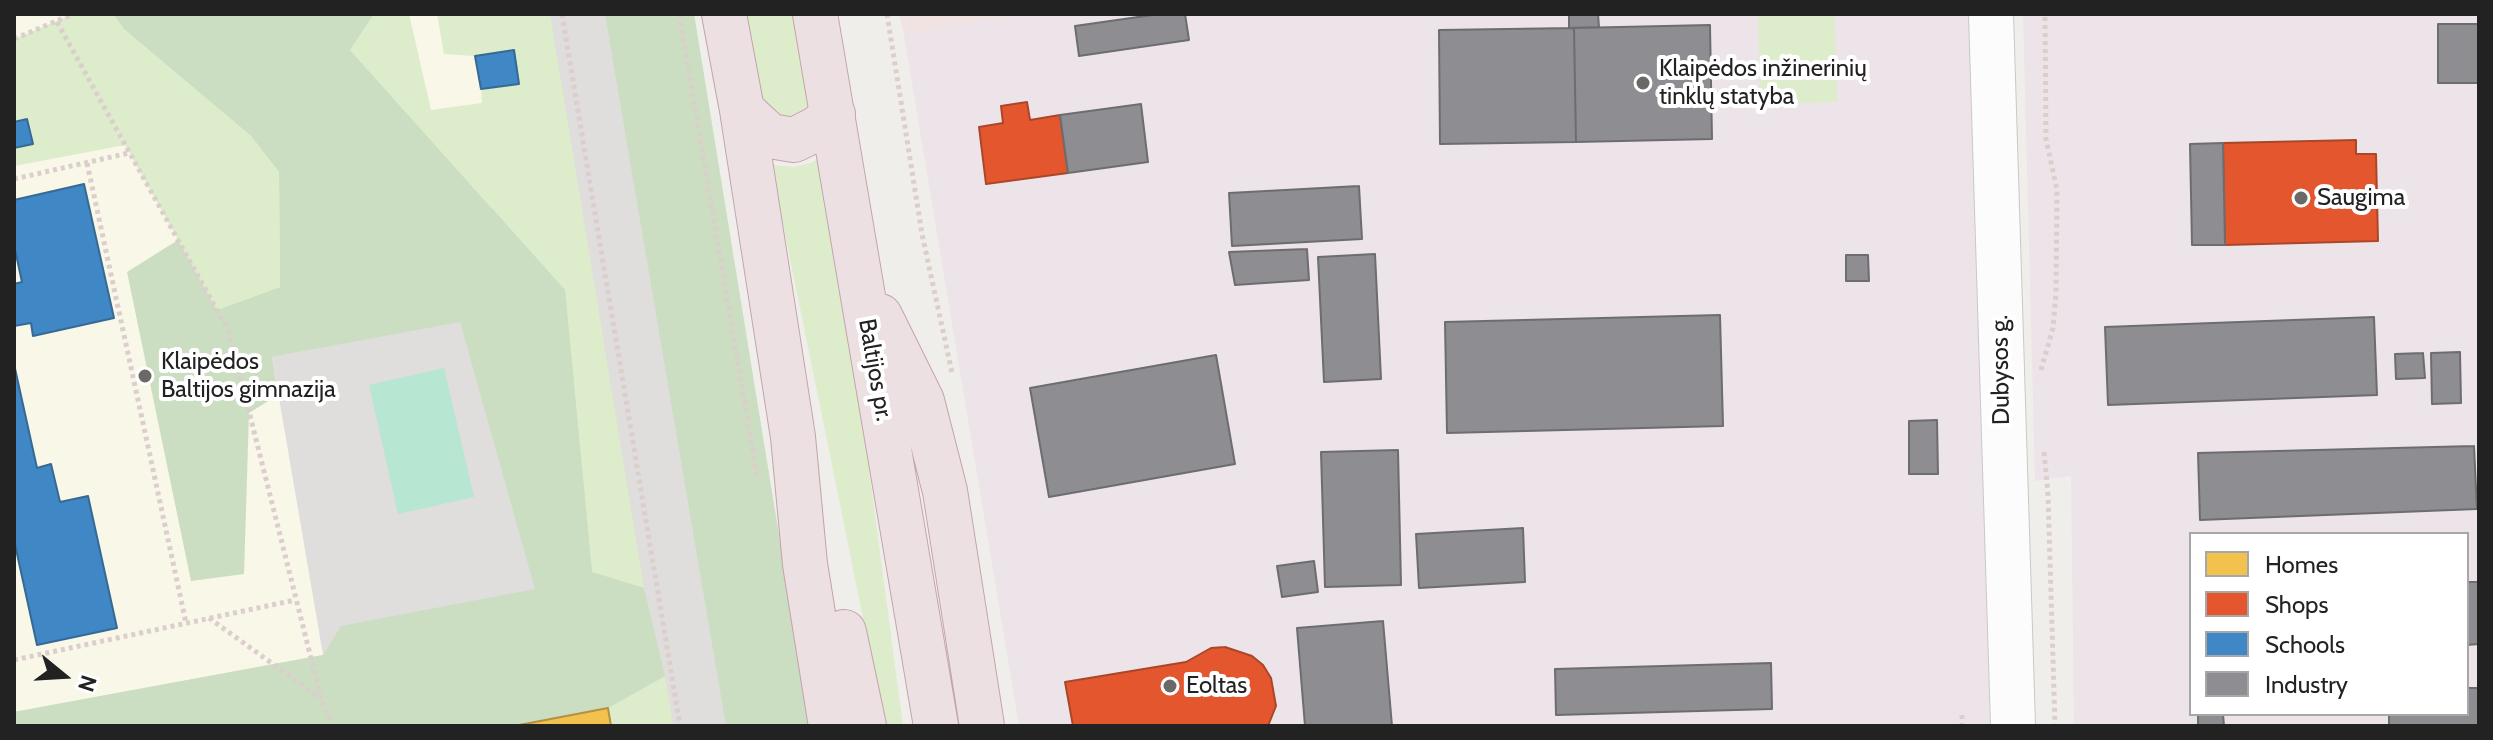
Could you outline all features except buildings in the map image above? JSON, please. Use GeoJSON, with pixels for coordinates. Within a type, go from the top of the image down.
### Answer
{"type":"FeatureCollection","features":[{"type":"Feature","properties":{"kind":"highway"},"geometry":{"type":"LineString","coordinates":[[724,14],[793,437],[805,564],[831,726]]}},
{"type":"Feature","properties":{"kind":"highway","name":"Baltijos pr."},"geometry":{"type":"LineString","coordinates":[[815,14],[936,726]]}},
{"type":"Feature","properties":{"kind":"highway"},"geometry":{"type":"LineString","coordinates":[[742,110],[770,136],[794,140],[818,128],[833,114]]}},
{"type":"Feature","properties":{"kind":"highway"},"geometry":{"type":"LineString","coordinates":[[858,270],[922,401],[945,491],[982,726]]}},
{"type":"Feature","properties":{"kind":"highway"},"geometry":{"type":"LineString","coordinates":[[793,437],[831,568],[864,726]]}},
{"type":"Feature","properties":{"kind":"street","name":"Dubysos g."},"geometry":{"type":"LineString","coordinates":[[1991,14],[2013,726]]}},
{"type":"Feature","properties":{"kind":"path"},"geometry":{"type":"LineString","coordinates":[[14,39],[73,14]]}},
{"type":"Feature","properties":{"kind":"path"},"geometry":{"type":"LineString","coordinates":[[562,14],[680,726]]}},
{"type":"Feature","properties":{"kind":"path"},"geometry":{"type":"LineString","coordinates":[[679,14],[760,494]]}},
{"type":"Feature","properties":{"kind":"path"},"geometry":{"type":"LineString","coordinates":[[887,14],[901,103]]}},
{"type":"Feature","properties":{"kind":"path"},"geometry":{"type":"LineString","coordinates":[[2041,375],[2053,328],[2057,190],[2046,139],[2045,14]]}},
{"type":"Feature","properties":{"kind":"path"},"geometry":{"type":"LineString","coordinates":[[57,22],[229,332],[295,600],[321,698],[333,726]]}},
{"type":"Feature","properties":{"kind":"path"},"geometry":{"type":"LineString","coordinates":[[14,179],[129,153]]}},
{"type":"Feature","properties":{"kind":"path"},"geometry":{"type":"LineString","coordinates":[[87,163],[186,623]]}},
{"type":"Feature","properties":{"kind":"path"},"geometry":{"type":"LineString","coordinates":[[2043,446],[2048,494],[2055,726]]}},
{"type":"Feature","properties":{"kind":"path"},"geometry":{"type":"LineString","coordinates":[[14,660],[295,600]]}},
{"type":"Feature","properties":{"kind":"path"},"geometry":{"type":"LineString","coordinates":[[209,618],[321,698]]}},
{"type":"Feature","properties":{"kind":"path"},"geometry":{"type":"LineString","coordinates":[[1962,715],[1962,726]]}},
{"type":"Feature","properties":{"kind":"shaded area"},"geometry":{"type":"Polygon","coordinates":[[[14,14],[694,14],[810,726],[14,726],[14,14]]]}},
{"type":"Feature","properties":{"kind":"shaded area","name":"Klaipėdos Baltijos gimnazija"},"geometry":{"type":"Polygon","coordinates":[[[14,14],[550,14],[460,321],[272,357],[323,655],[14,712],[14,14]],[[514,50],[475,56],[481,89],[519,84],[514,50]]]}},
{"type":"Feature","properties":{"kind":"shaded area"},"geometry":{"type":"Polygon","coordinates":[[[899,14],[1023,14],[904,35],[899,14]]]}},
{"type":"Feature","properties":{"kind":"shaded area"},"geometry":{"type":"Polygon","coordinates":[[[1023,14],[1972,14],[1990,726],[1019,726],[904,35],[1023,14]]]}},
{"type":"Feature","properties":{"kind":"shaded area"},"geometry":{"type":"Polygon","coordinates":[[[2023,14],[2479,14],[2479,726],[2074,726],[2071,476],[2035,481],[2023,14]]]}},
{"type":"Feature","properties":{"kind":"green space"},"geometry":{"type":"Polygon","coordinates":[[[73,14],[113,14],[124,29],[251,136],[279,172],[280,287],[217,310],[125,145],[14,166],[14,39],[73,14]]]}},
{"type":"Feature","properties":{"kind":"green space"},"geometry":{"type":"Polygon","coordinates":[[[113,14],[374,14],[350,50],[565,290],[592,572],[644,588],[665,676],[608,708],[514,726],[14,726],[14,712],[323,655],[341,626],[535,589],[460,322],[272,357],[278,395],[249,413],[244,574],[191,581],[127,272],[178,240],[217,310],[280,287],[279,172],[251,136],[124,29],[113,14]]]}},
{"type":"Feature","properties":{"kind":"green space"},"geometry":{"type":"Polygon","coordinates":[[[374,14],[409,14],[431,110],[482,103],[481,89],[519,83],[513,50],[475,56],[444,54],[437,14],[550,14],[644,588],[592,572],[565,290],[350,50],[374,14]]]}},
{"type":"Feature","properties":{"kind":"green space"},"geometry":{"type":"Polygon","coordinates":[[[605,14],[694,14],[810,726],[726,726],[605,14]]]}},
{"type":"Feature","properties":{"kind":"green space"},"geometry":{"type":"Polygon","coordinates":[[[745,14],[797,14],[809,100],[806,108],[796,117],[781,119],[762,106],[745,14]]]}},
{"type":"Feature","properties":{"kind":"green space"},"geometry":{"type":"Polygon","coordinates":[[[1758,14],[1835,14],[1837,102],[1760,104],[1758,14]]]}},
{"type":"Feature","properties":{"kind":"green space"},"geometry":{"type":"Polygon","coordinates":[[[821,156],[859,394],[903,726],[885,726],[771,165],[795,167],[813,162],[821,156]]]}},
{"type":"Feature","properties":{"kind":"green space"},"geometry":{"type":"Polygon","coordinates":[[[444,368],[474,497],[398,514],[369,385],[444,368]]]}},
{"type":"Feature","properties":{"kind":"green space"},"geometry":{"type":"Polygon","coordinates":[[[665,676],[673,726],[611,726],[608,708],[665,676]]]}},
{"type":"Feature","properties":{"kind":"place","name":"Klaipėdos inžinerinių tinklų statyba"},"geometry":{"type":"Point","coordinates":[1643,83]}},
{"type":"Feature","properties":{"kind":"place","name":"Saugima"},"geometry":{"type":"Point","coordinates":[2301,198]}},
{"type":"Feature","properties":{"kind":"place","name":"Klaipėdos Baltijos gimnazija"},"geometry":{"type":"Point","coordinates":[145,376]}},
{"type":"Feature","properties":{"kind":"place","name":"Eoltas"},"geometry":{"type":"Point","coordinates":[1170,686]}}]}
